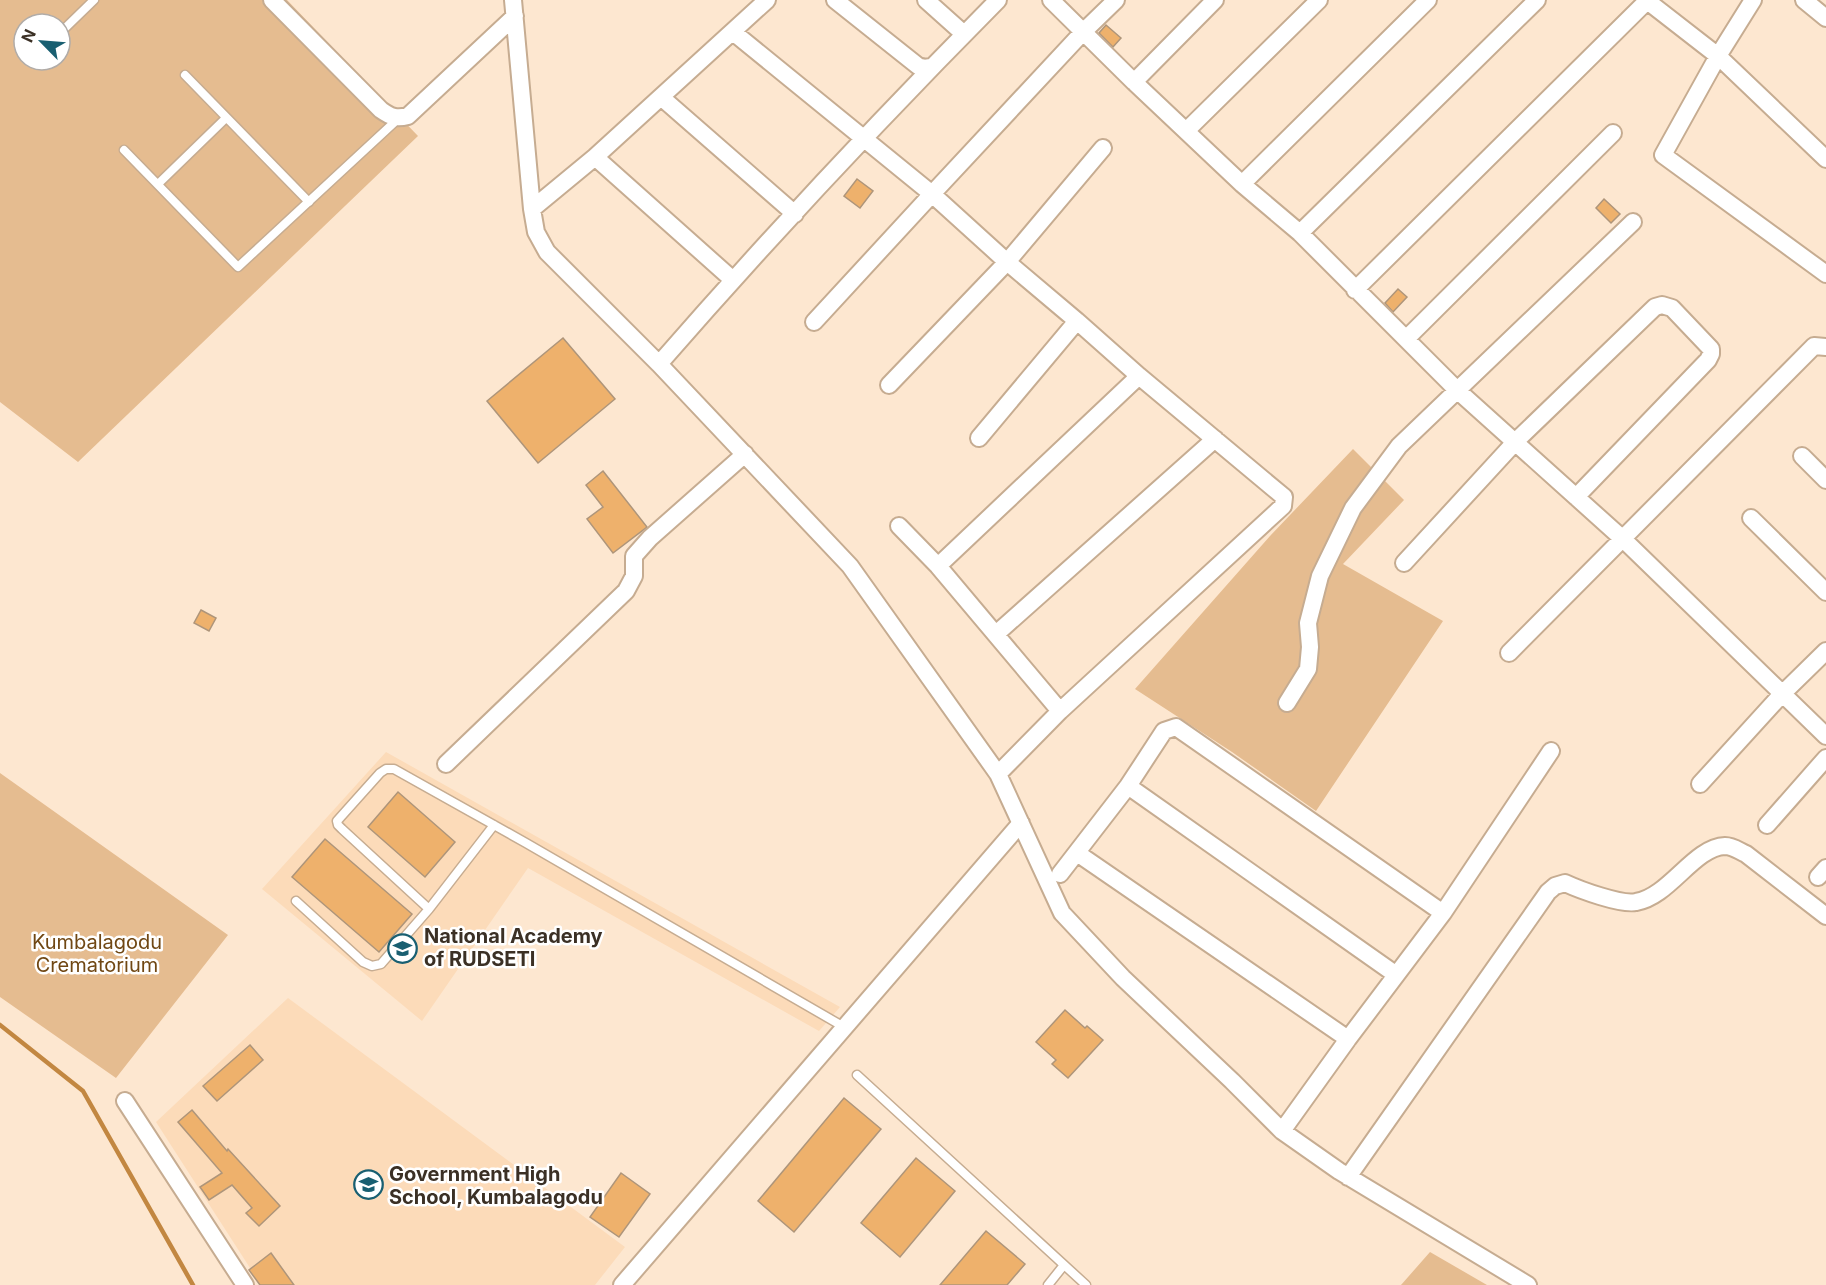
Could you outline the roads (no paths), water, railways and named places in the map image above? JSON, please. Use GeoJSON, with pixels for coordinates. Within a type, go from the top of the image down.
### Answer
{"type":"FeatureCollection","features":[{"type":"Feature","properties":{"kind":"street"},"geometry":{"type":"LineString","coordinates":[[272,0],[381,110],[390,116],[399,118],[408,116],[514,8]]}},
{"type":"Feature","properties":{"kind":"street"},"geometry":{"type":"LineString","coordinates":[[532,209],[595,157],[767,0]]}},
{"type":"Feature","properties":{"kind":"street"},"geometry":{"type":"LineString","coordinates":[[835,0],[918,66],[927,69],[931,67]]}},
{"type":"Feature","properties":{"kind":"street"},"geometry":{"type":"LineString","coordinates":[[926,0],[964,34]]}},
{"type":"Feature","properties":{"kind":"street"},"geometry":{"type":"LineString","coordinates":[[659,364],[733,280],[931,67],[998,0]]}},
{"type":"Feature","properties":{"kind":"street"},"geometry":{"type":"LineString","coordinates":[[1051,0],[1242,184],[1300,233],[1457,390],[1624,540],[1826,736]]}},
{"type":"Feature","properties":{"kind":"street"},"geometry":{"type":"LineString","coordinates":[[814,322],[1083,32],[1116,0]]}},
{"type":"Feature","properties":{"kind":"street"},"geometry":{"type":"LineString","coordinates":[[1134,82],[1215,0]]}},
{"type":"Feature","properties":{"kind":"street"},"geometry":{"type":"LineString","coordinates":[[1186,130],[1320,0]]}},
{"type":"Feature","properties":{"kind":"street"},"geometry":{"type":"LineString","coordinates":[[1242,184],[1428,0]]}},
{"type":"Feature","properties":{"kind":"street"},"geometry":{"type":"LineString","coordinates":[[1300,233],[1537,0]]}},
{"type":"Feature","properties":{"kind":"street"},"geometry":{"type":"LineString","coordinates":[[1754,0],[1718,56],[1663,155],[1826,274]]}},
{"type":"Feature","properties":{"kind":"street"},"geometry":{"type":"LineString","coordinates":[[1804,0],[1826,18]]}},
{"type":"Feature","properties":{"kind":"street"},"geometry":{"type":"LineString","coordinates":[[1355,290],[1646,1],[1718,56],[1826,159]]}},
{"type":"Feature","properties":{"kind":"street"},"geometry":{"type":"LineString","coordinates":[[514,8],[532,209],[536,232],[548,252],[659,364],[850,566],[998,774],[1062,913],[1123,978],[1282,1131],[1348,1177],[1528,1285]]}},
{"type":"Feature","properties":{"kind":"street"},"geometry":{"type":"LineString","coordinates":[[733,32],[932,194],[1139,376],[1284,497],[1283,506],[1060,711],[998,774]]}},
{"type":"Feature","properties":{"kind":"street"},"geometry":{"type":"LineString","coordinates":[[661,98],[795,214]]}},
{"type":"Feature","properties":{"kind":"street"},"geometry":{"type":"LineString","coordinates":[[1406,339],[1613,133]]}},
{"type":"Feature","properties":{"kind":"street"},"geometry":{"type":"LineString","coordinates":[[889,385],[1007,262],[1103,148]]}},
{"type":"Feature","properties":{"kind":"street"},"geometry":{"type":"LineString","coordinates":[[595,157],[733,280]]}},
{"type":"Feature","properties":{"kind":"street"},"geometry":{"type":"LineString","coordinates":[[1287,703],[1308,669],[1310,647],[1308,623],[1320,576],[1353,508],[1399,446],[1633,222]]}},
{"type":"Feature","properties":{"kind":"street"},"geometry":{"type":"LineString","coordinates":[[1404,563],[1515,442],[1655,307],[1662,305],[1672,308],[1710,349],[1711,354],[1708,360],[1576,497]]}},
{"type":"Feature","properties":{"kind":"street"},"geometry":{"type":"LineString","coordinates":[[979,438],[1077,321]]}},
{"type":"Feature","properties":{"kind":"street"},"geometry":{"type":"LineString","coordinates":[[1509,653],[1624,540],[1814,346],[1826,347]]}},
{"type":"Feature","properties":{"kind":"street"},"geometry":{"type":"LineString","coordinates":[[938,566],[1139,376]]}},
{"type":"Feature","properties":{"kind":"street"},"geometry":{"type":"LineString","coordinates":[[996,634],[1215,439]]}},
{"type":"Feature","properties":{"kind":"street"},"geometry":{"type":"LineString","coordinates":[[446,764],[626,591],[634,576],[634,556],[650,538],[745,454]]}},
{"type":"Feature","properties":{"kind":"street"},"geometry":{"type":"LineString","coordinates":[[1802,456],[1826,480]]}},
{"type":"Feature","properties":{"kind":"street"},"geometry":{"type":"LineString","coordinates":[[1751,518],[1826,592]]}},
{"type":"Feature","properties":{"kind":"street"},"geometry":{"type":"LineString","coordinates":[[899,526],[938,566],[1060,711]]}},
{"type":"Feature","properties":{"kind":"street"},"geometry":{"type":"LineString","coordinates":[[1700,784],[1782,694],[1826,651]]}},
{"type":"Feature","properties":{"kind":"street"},"geometry":{"type":"LineString","coordinates":[[1060,874],[1128,786],[1164,731],[1176,727],[1443,913]]}},
{"type":"Feature","properties":{"kind":"street"},"geometry":{"type":"LineString","coordinates":[[1282,1131],[1395,974],[1443,913],[1551,751]]}},
{"type":"Feature","properties":{"kind":"street"},"geometry":{"type":"LineString","coordinates":[[1767,825],[1826,758]]}},
{"type":"Feature","properties":{"kind":"street"},"geometry":{"type":"LineString","coordinates":[[1128,786],[1395,974]]}},
{"type":"Feature","properties":{"kind":"street"},"geometry":{"type":"LineString","coordinates":[[622,1285],[1021,823]]}},
{"type":"Feature","properties":{"kind":"street"},"geometry":{"type":"LineString","coordinates":[[1348,1177],[1542,901],[1555,886],[1565,884],[1621,902],[1635,903],[1649,898],[1710,849],[1725,846],[1746,854],[1826,916]]}},
{"type":"Feature","properties":{"kind":"street"},"geometry":{"type":"LineString","coordinates":[[1077,853],[1348,1039]]}},
{"type":"Feature","properties":{"kind":"street"},"geometry":{"type":"LineString","coordinates":[[125,1101],[245,1285]]}},
{"type":"Feature","properties":{"kind":"lane"},"geometry":{"type":"LineString","coordinates":[[72,21],[94,0]]}},
{"type":"Feature","properties":{"kind":"lane"},"geometry":{"type":"LineString","coordinates":[[185,75],[309,202]]}},
{"type":"Feature","properties":{"kind":"lane"},"geometry":{"type":"LineString","coordinates":[[158,184],[226,118]]}},
{"type":"Feature","properties":{"kind":"lane"},"geometry":{"type":"LineString","coordinates":[[124,150],[238,267],[399,118]]}},
{"type":"Feature","properties":{"kind":"lane"},"geometry":{"type":"LineString","coordinates":[[429,909],[338,825],[337,820],[386,769],[394,769],[494,825],[844,1027]]}},
{"type":"Feature","properties":{"kind":"lane"},"geometry":{"type":"LineString","coordinates":[[296,902],[363,962],[372,966],[381,964],[429,909],[494,825]]}},
{"type":"Feature","properties":{"kind":"lane"},"geometry":{"type":"LineString","coordinates":[[857,1075],[1086,1285]]}},
{"type":"Feature","properties":{"kind":"lane"},"geometry":{"type":"LineString","coordinates":[[1048,1285],[1064,1265]]}},
{"type":"Feature","properties":{"kind":"waterway"},"geometry":{"type":"LineString","coordinates":[[0,1025],[83,1091],[193,1285]]}},
{"type":"Feature","properties":{"kind":"place","name":"National Academy of RUDSETI"},"geometry":{"type":"Point","coordinates":[403,948]}},
{"type":"Feature","properties":{"kind":"place","name":"Government High School, Kumbalagodu"},"geometry":{"type":"Point","coordinates":[368,1185]}},
{"type":"Feature","properties":{"kind":"park label","name":"Kumbalagodu Crematorium"},"geometry":{"type":"Point","coordinates":[97,954]}}]}
